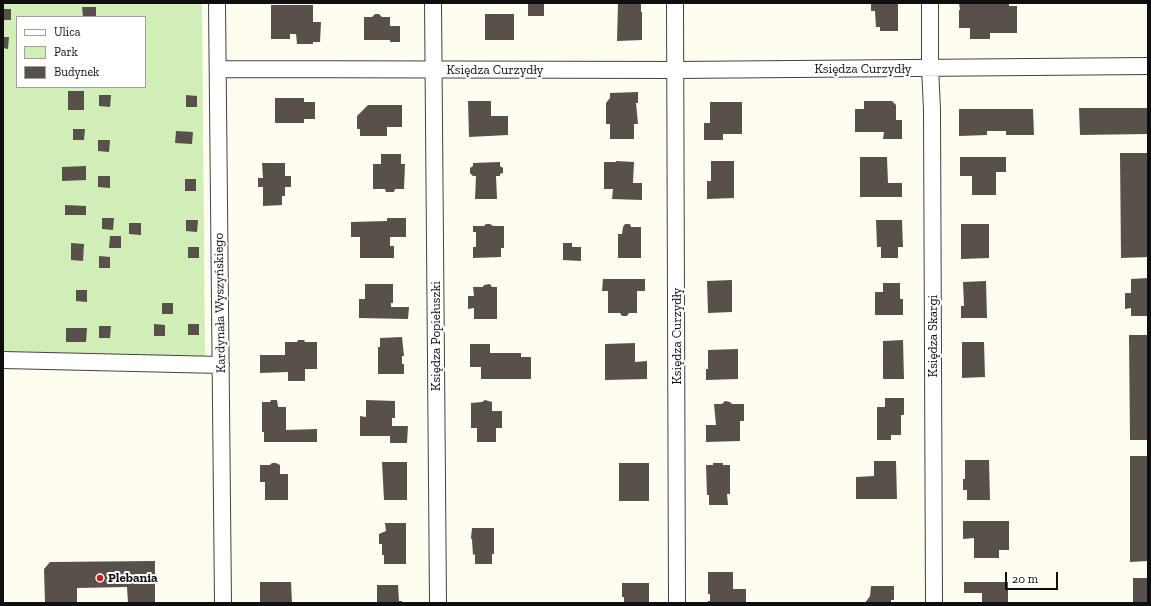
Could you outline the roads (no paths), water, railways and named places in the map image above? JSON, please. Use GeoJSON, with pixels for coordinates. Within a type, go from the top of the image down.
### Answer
{"type":"FeatureCollection","features":[{"type":"Feature","properties":{"kind":"street","name":"Kardynała Wyszyńskiego"},"geometry":{"type":"LineString","coordinates":[[217,3],[222,603]]}},
{"type":"Feature","properties":{"kind":"street","name":"Księdza Popiełuszki"},"geometry":{"type":"LineString","coordinates":[[433,3],[438,603]]}},
{"type":"Feature","properties":{"kind":"street","name":"Księdza Curzydły"},"geometry":{"type":"LineString","coordinates":[[675,3],[677,603]]}},
{"type":"Feature","properties":{"kind":"street","name":"Księdza Skargi"},"geometry":{"type":"LineString","coordinates":[[930,3],[932,116],[934,603]]}},
{"type":"Feature","properties":{"kind":"street"},"geometry":{"type":"LineString","coordinates":[[930,68],[1148,66]]}},
{"type":"Feature","properties":{"kind":"street","name":"Księdza Curzydły"},"geometry":{"type":"LineString","coordinates":[[434,70],[930,68]]}},
{"type":"Feature","properties":{"kind":"street"},"geometry":{"type":"LineString","coordinates":[[218,69],[434,70]]}},
{"type":"Feature","properties":{"kind":"street"},"geometry":{"type":"LineString","coordinates":[[3,360],[221,365]]}},
{"type":"Feature","properties":{"kind":"place","name":"Plebania"},"geometry":{"type":"Point","coordinates":[100,578]}}]}
